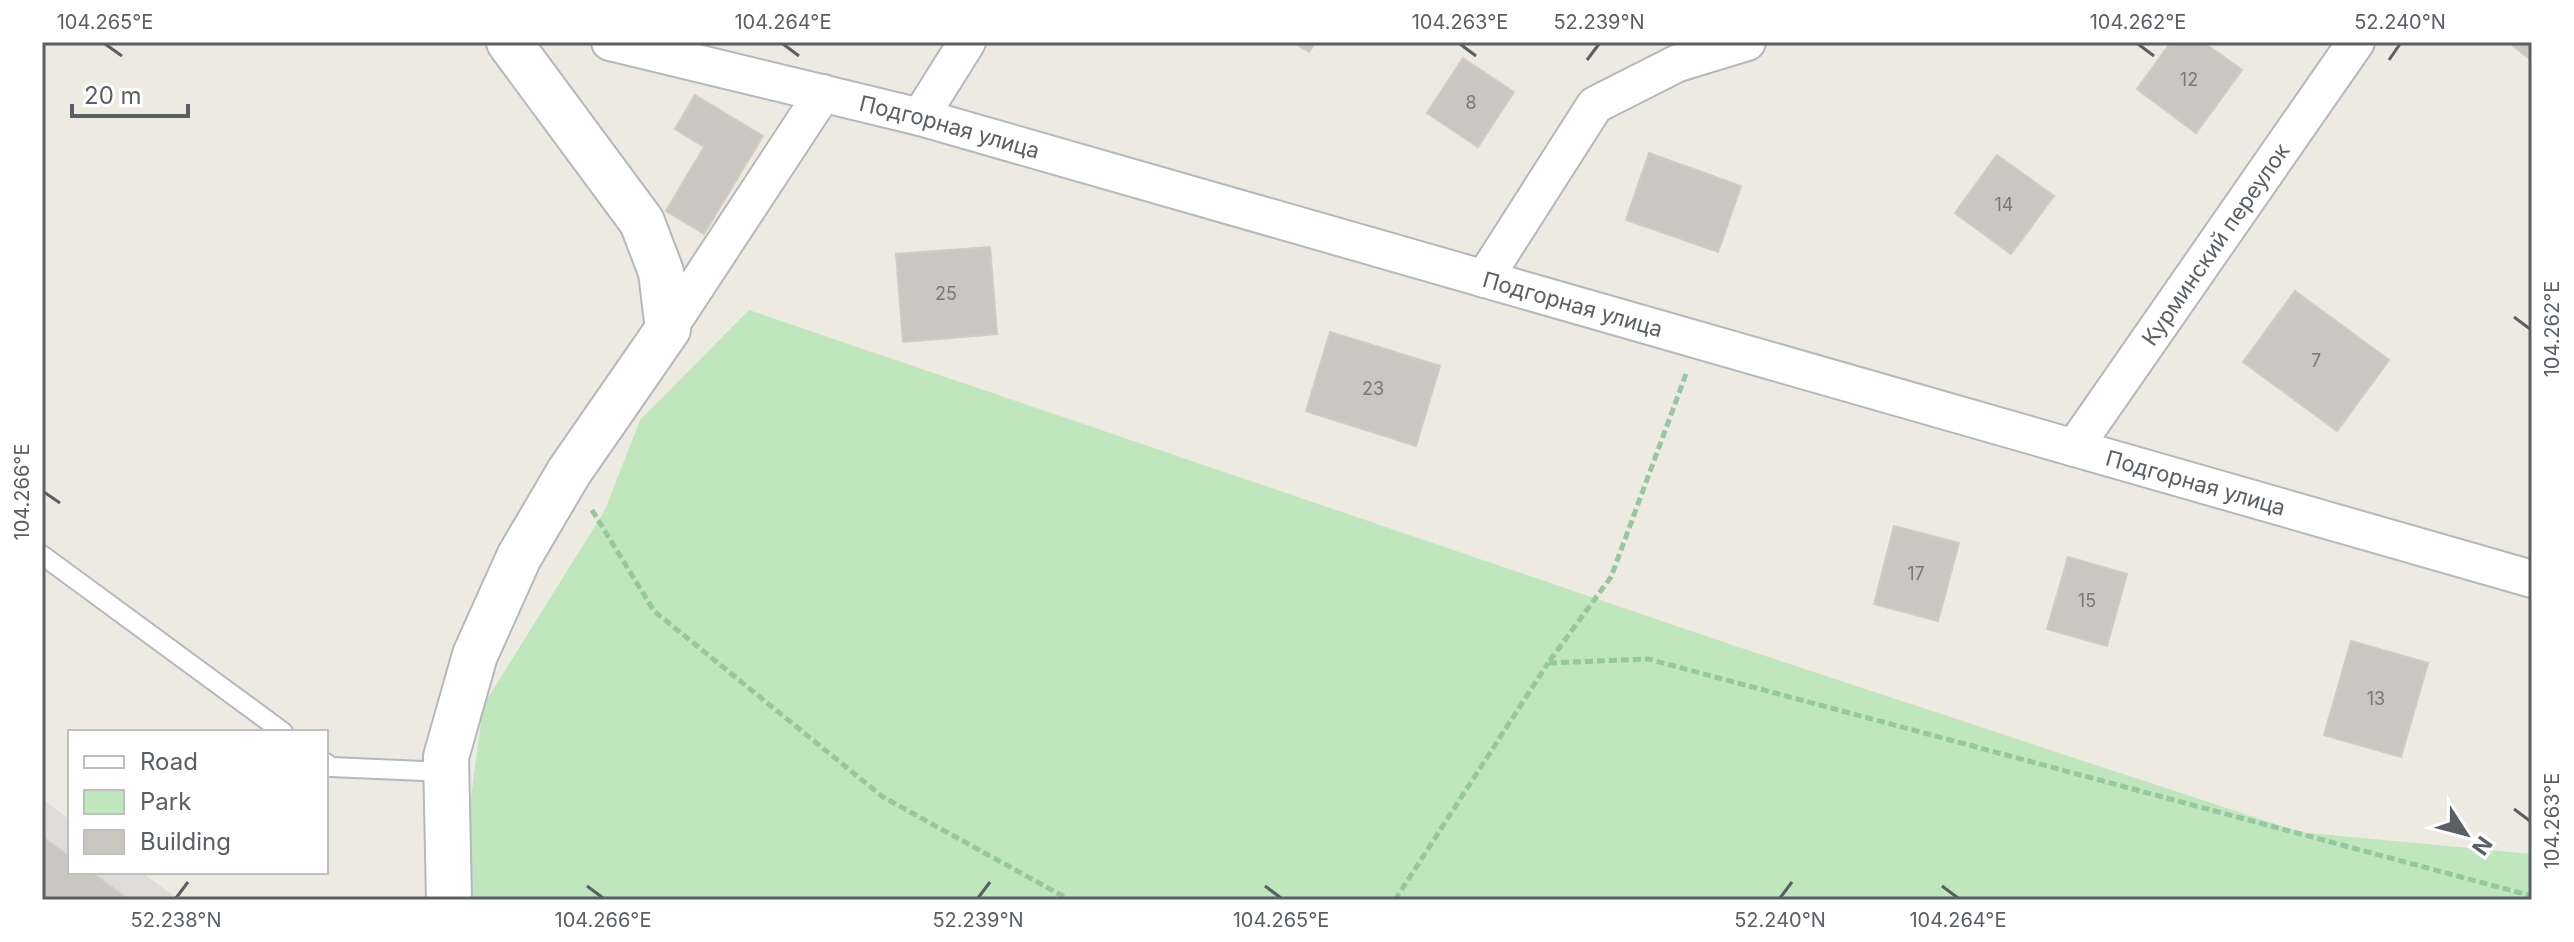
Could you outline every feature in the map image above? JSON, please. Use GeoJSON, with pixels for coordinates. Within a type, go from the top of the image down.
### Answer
{"type":"FeatureCollection","features":[{"type":"Feature","properties":{"kind":"street"},"geometry":{"type":"LineString","coordinates":[[509,42],[642,222],[661,272],[668,329]]}},
{"type":"Feature","properties":{"kind":"street","name":"Подгорная улица"},"geometry":{"type":"LineString","coordinates":[[610,42],[920,117],[2074,448],[2525,566]]}},
{"type":"Feature","properties":{"kind":"street"},"geometry":{"type":"LineString","coordinates":[[920,117],[967,42]]}},
{"type":"Feature","properties":{"kind":"street"},"geometry":{"type":"LineString","coordinates":[[1484,279],[1595,105],[1678,63],[1747,42]]}},
{"type":"Feature","properties":{"kind":"street","name":"Курминский переулок"},"geometry":{"type":"LineString","coordinates":[[2074,448],[2356,42]]}},
{"type":"Feature","properties":{"kind":"street"},"geometry":{"type":"LineString","coordinates":[[449,900],[446,757],[475,655],[519,557],[569,472],[668,329],[823,93]]}},
{"type":"Feature","properties":{"kind":"lane"},"geometry":{"type":"LineString","coordinates":[[42,555],[280,730]]}},
{"type":"Feature","properties":{"kind":"lane"},"geometry":{"type":"LineString","coordinates":[[328,765],[446,772]]}},
{"type":"Feature","properties":{"kind":"path"},"geometry":{"type":"LineString","coordinates":[[1395,900],[1548,663],[1611,577],[1689,367],[1731,350]]}},
{"type":"Feature","properties":{"kind":"path"},"geometry":{"type":"LineString","coordinates":[[569,472],[654,611],[883,797],[1070,900]]}},
{"type":"Feature","properties":{"kind":"path"},"geometry":{"type":"LineString","coordinates":[[1548,663],[1648,659],[2532,896]]}},
{"type":"Feature","properties":{"kind":"shaded area"},"geometry":{"type":"Polygon","coordinates":[[[42,799],[68,818],[68,874],[144,874],[180,900],[42,900],[42,799]]]}},
{"type":"Feature","properties":{"kind":"green space"},"geometry":{"type":"Polygon","coordinates":[[[749,310],[1738,647],[2299,832],[2532,854],[2532,900],[467,900],[464,851],[483,706],[605,510],[640,420],[749,310]]]}},
{"type":"Feature","properties":{"kind":"building"},"geometry":{"type":"Polygon","coordinates":[[[1293,42],[1316,42],[1309,52],[1293,42]]]}},
{"type":"Feature","properties":{"kind":"building"},"geometry":{"type":"Polygon","coordinates":[[[2171,42],[2203,42],[2242,70],[2196,133],[2137,89],[2171,42]]]}},
{"type":"Feature","properties":{"kind":"building"},"geometry":{"type":"Polygon","coordinates":[[[2508,42],[2532,42],[2532,61],[2508,42]]]}},
{"type":"Feature","properties":{"kind":"building"},"geometry":{"type":"Polygon","coordinates":[[[1463,58],[1514,92],[1478,147],[1427,113],[1463,58]]]}},
{"type":"Feature","properties":{"kind":"building"},"geometry":{"type":"Polygon","coordinates":[[[695,95],[763,136],[704,234],[666,211],[704,147],[675,129],[695,95]]]}},
{"type":"Feature","properties":{"kind":"building"},"geometry":{"type":"Polygon","coordinates":[[[1649,153],[1741,186],[1718,252],[1626,220],[1649,153]]]}},
{"type":"Feature","properties":{"kind":"building"},"geometry":{"type":"Polygon","coordinates":[[[1997,155],[2054,196],[2011,254],[1955,213],[1997,155]]]}},
{"type":"Feature","properties":{"kind":"building"},"geometry":{"type":"Polygon","coordinates":[[[990,247],[997,334],[903,342],[896,254],[990,247]]]}},
{"type":"Feature","properties":{"kind":"building"},"geometry":{"type":"Polygon","coordinates":[[[2295,291],[2389,360],[2337,431],[2243,362],[2295,291]]]}},
{"type":"Feature","properties":{"kind":"building"},"geometry":{"type":"Polygon","coordinates":[[[1330,332],[1440,366],[1416,446],[1306,411],[1330,332]]]}},
{"type":"Feature","properties":{"kind":"building"},"geometry":{"type":"Polygon","coordinates":[[[1894,526],[1959,543],[1938,621],[1874,604],[1894,526]]]}},
{"type":"Feature","properties":{"kind":"building"},"geometry":{"type":"Polygon","coordinates":[[[2068,557],[2127,574],[2107,646],[2047,629],[2068,557]]]}},
{"type":"Feature","properties":{"kind":"building"},"geometry":{"type":"Polygon","coordinates":[[[2351,641],[2428,663],[2401,757],[2324,735],[2351,641]]]}},
{"type":"Feature","properties":{"kind":"building"},"geometry":{"type":"Polygon","coordinates":[[[42,837],[68,856],[68,874],[94,874],[129,900],[42,900],[42,837]]]}}]}
